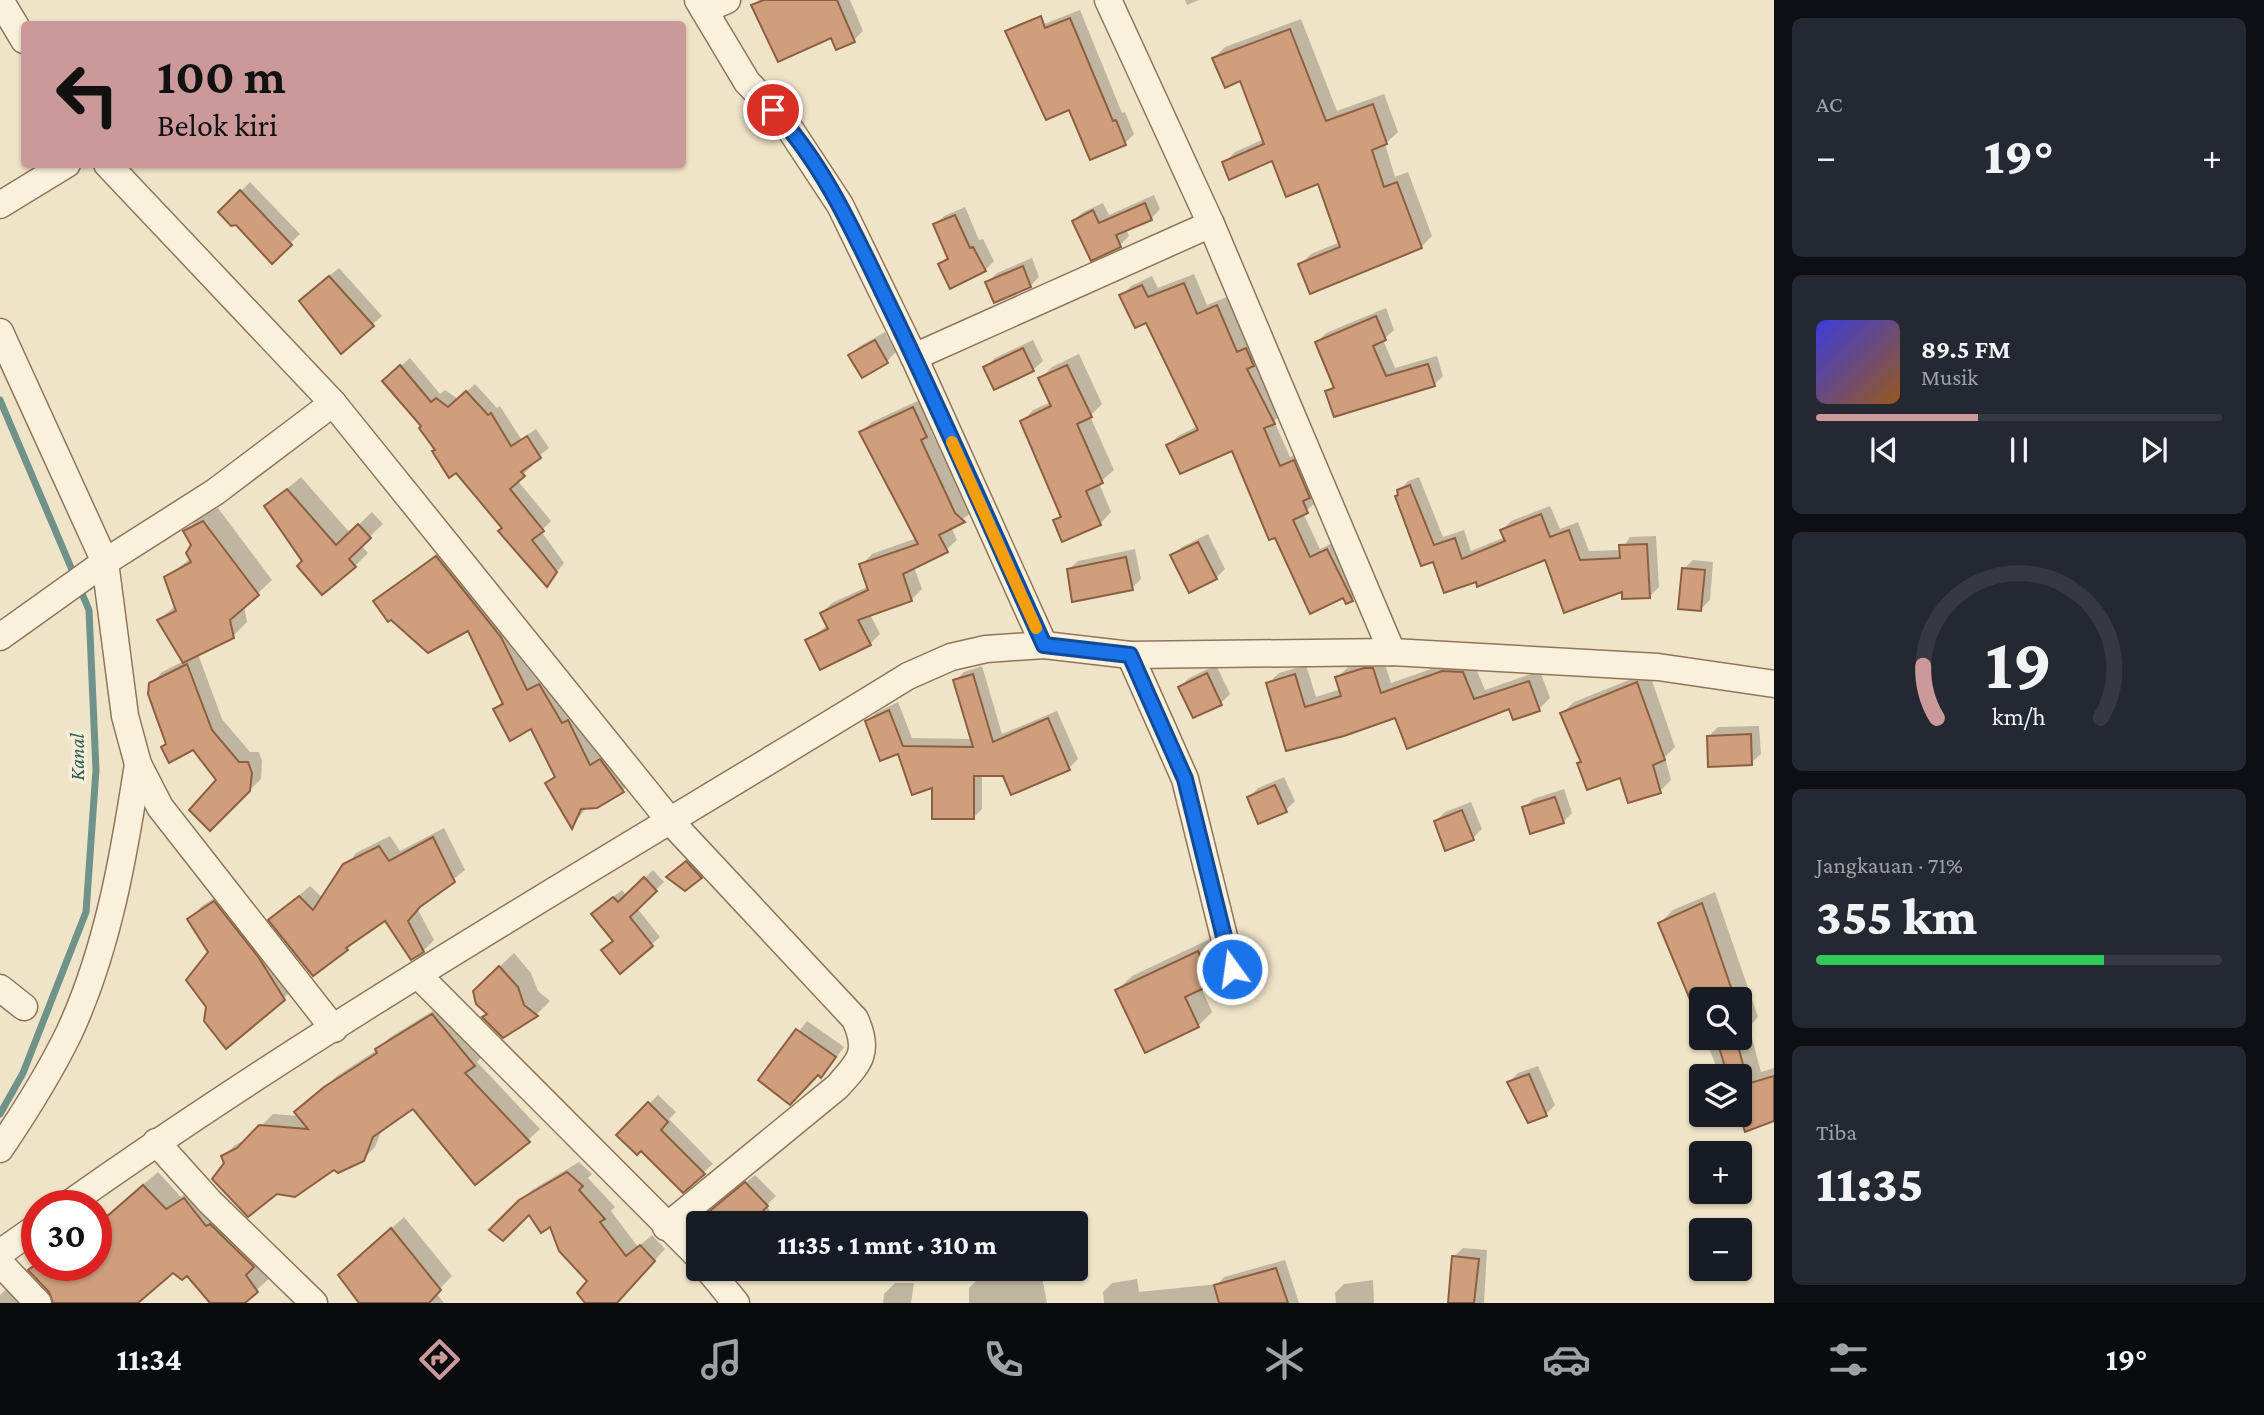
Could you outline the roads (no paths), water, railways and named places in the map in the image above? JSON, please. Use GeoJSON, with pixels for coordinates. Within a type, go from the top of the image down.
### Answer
{"type":"FeatureCollection","features":[{"type":"Feature","properties":{"kind":"street"},"geometry":{"type":"LineString","coordinates":[[0,0],[21,35]]}},
{"type":"Feature","properties":{"kind":"street"},"geometry":{"type":"LineString","coordinates":[[1108,0],[1211,224],[1392,652]]}},
{"type":"Feature","properties":{"kind":"street"},"geometry":{"type":"LineString","coordinates":[[710,4],[747,82],[786,123],[840,205],[914,357],[1044,645]]}},
{"type":"Feature","properties":{"kind":"street"},"geometry":{"type":"LineString","coordinates":[[0,205],[60,168]]}},
{"type":"Feature","properties":{"kind":"street"},"geometry":{"type":"LineString","coordinates":[[111,168],[333,403],[671,822],[855,1019],[863,1036],[863,1048],[856,1066],[837,1087],[666,1227]]}},
{"type":"Feature","properties":{"kind":"street"},"geometry":{"type":"LineString","coordinates":[[914,357],[1211,224]]}},
{"type":"Feature","properties":{"kind":"street"},"geometry":{"type":"LineString","coordinates":[[0,332],[96,568],[125,716],[138,764],[160,807],[334,1029]]}},
{"type":"Feature","properties":{"kind":"street"},"geometry":{"type":"LineString","coordinates":[[0,637],[96,568],[215,492],[333,403]]}},
{"type":"Feature","properties":{"kind":"street"},"geometry":{"type":"LineString","coordinates":[[88,1190],[156,1142],[419,976],[908,676],[951,657],[986,649],[1044,645],[1130,655],[1392,652],[1658,667],[1774,684]]}},
{"type":"Feature","properties":{"kind":"street"},"geometry":{"type":"LineString","coordinates":[[1130,655],[1185,779],[1232,969]]}},
{"type":"Feature","properties":{"kind":"street"},"geometry":{"type":"LineString","coordinates":[[0,1149],[32,1101],[69,1032],[99,951],[124,853],[138,764]]}},
{"type":"Feature","properties":{"kind":"street"},"geometry":{"type":"LineString","coordinates":[[419,976],[686,1245]]}},
{"type":"Feature","properties":{"kind":"street"},"geometry":{"type":"LineString","coordinates":[[0,988],[24,1007]]}},
{"type":"Feature","properties":{"kind":"street"},"geometry":{"type":"LineString","coordinates":[[156,1142],[211,1202],[314,1303]]}},
{"type":"Feature","properties":{"kind":"street"},"geometry":{"type":"LineString","coordinates":[[0,1252],[21,1238]]}},
{"type":"Feature","properties":{"kind":"street"},"geometry":{"type":"LineString","coordinates":[[0,1263],[38,1303]]}},
{"type":"Feature","properties":{"kind":"street"},"geometry":{"type":"LineString","coordinates":[[718,1281],[736,1303]]}},
{"type":"Feature","properties":{"kind":"waterway","name":"Kanal"},"geometry":{"type":"LineString","coordinates":[[0,400],[89,610],[96,770],[86,912],[23,1073],[0,1114]]}}]}
